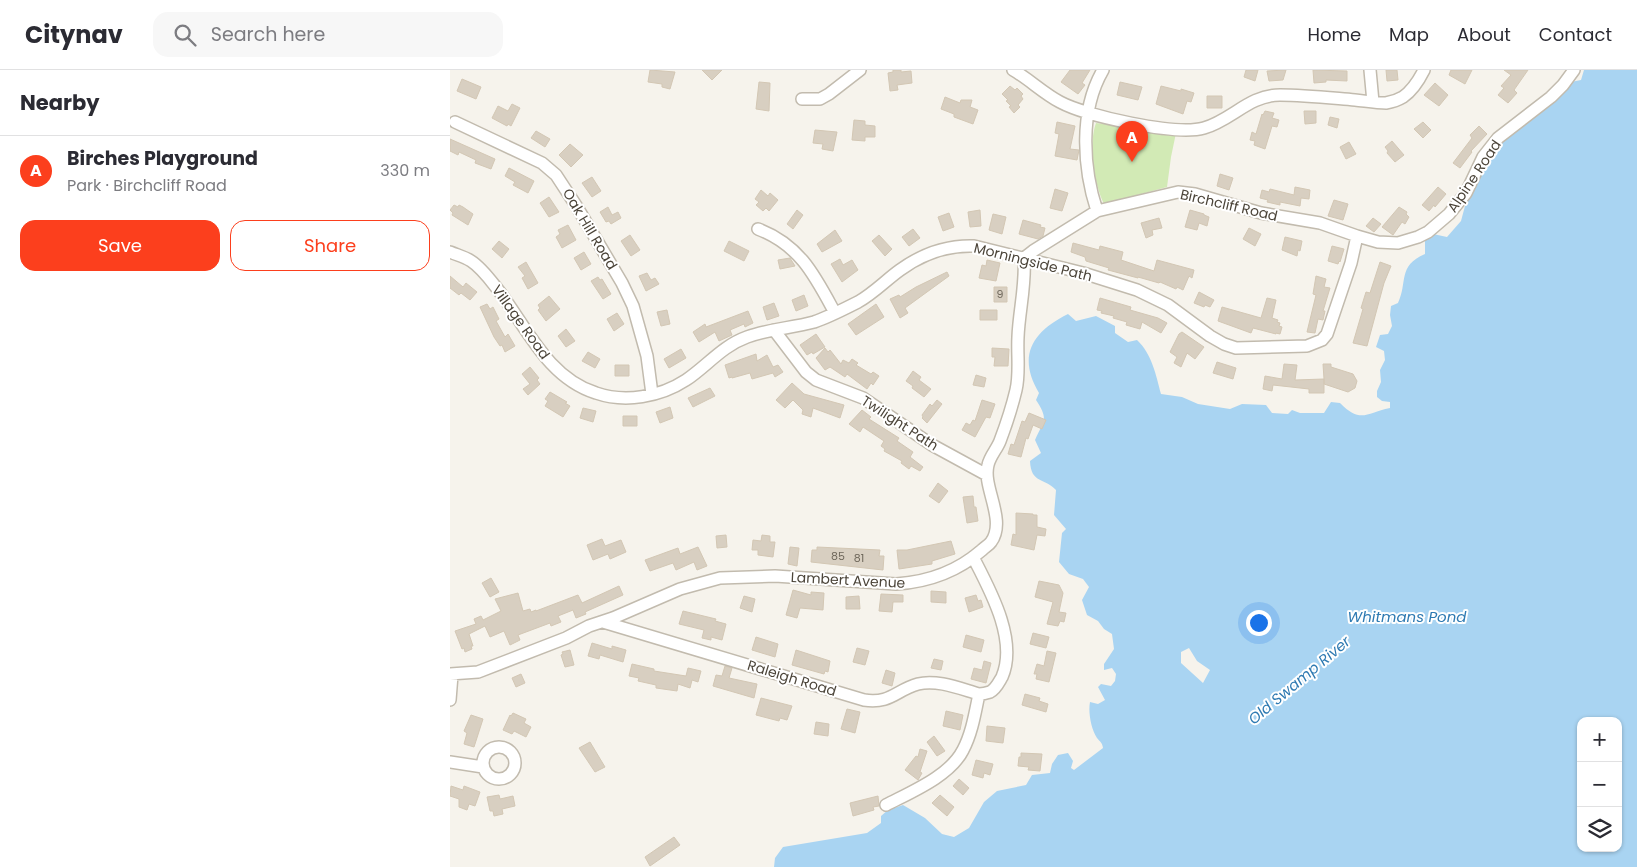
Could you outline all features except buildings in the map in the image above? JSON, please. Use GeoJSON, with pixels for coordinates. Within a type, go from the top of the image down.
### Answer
{"type":"FeatureCollection","features":[{"type":"Feature","properties":{"kind":"street"},"geometry":{"type":"LineString","coordinates":[[802,99],[820,99],[860,70]]}},
{"type":"Feature","properties":{"kind":"street"},"geometry":{"type":"LineString","coordinates":[[1013,70],[1059,101],[1086,112],[1150,126],[1192,129],[1204,128],[1226,118],[1247,104],[1267,96],[1288,95],[1388,102],[1403,97],[1411,90],[1424,70]]}},
{"type":"Feature","properties":{"kind":"street"},"geometry":{"type":"LineString","coordinates":[[1096,211],[1089,181],[1086,112],[1090,97],[1103,70]]}},
{"type":"Feature","properties":{"kind":"street"},"geometry":{"type":"LineString","coordinates":[[1370,70],[1374,102]]}},
{"type":"Feature","properties":{"kind":"street","name":"Alpine Road"},"geometry":{"type":"LineString","coordinates":[[1357,236],[1378,242],[1398,243],[1418,237],[1438,225],[1466,192],[1492,144],[1551,97],[1574,70]]}},
{"type":"Feature","properties":{"kind":"street","name":"Oak Hill Road"},"geometry":{"type":"LineString","coordinates":[[455,122],[542,163],[556,175],[578,207],[622,283],[633,306],[647,356],[652,394]]}},
{"type":"Feature","properties":{"kind":"street","name":"Birchcliff Road"},"geometry":{"type":"LineString","coordinates":[[1024,258],[1096,211],[1165,194],[1185,192],[1261,213],[1320,223],[1357,236]]}},
{"type":"Feature","properties":{"kind":"street"},"geometry":{"type":"LineString","coordinates":[[758,229],[776,236],[788,245],[806,264],[817,279],[835,313]]}},
{"type":"Feature","properties":{"kind":"street","name":"Morningside Path"},"geometry":{"type":"LineString","coordinates":[[652,394],[686,380],[732,344],[747,337],[814,322],[835,313],[860,300],[902,269],[924,256],[950,247],[974,246],[1083,273],[1137,290],[1168,305],[1210,336],[1230,346],[1250,348],[1307,346],[1322,340],[1326,334],[1351,263],[1357,236]]}},
{"type":"Feature","properties":{"kind":"street","name":"Village Road"},"geometry":{"type":"LineString","coordinates":[[450,252],[470,261],[481,269],[543,354],[553,366],[575,384],[594,393],[610,397],[626,398],[652,394]]}},
{"type":"Feature","properties":{"kind":"street","name":"Lambert Avenue"},"geometry":{"type":"LineString","coordinates":[[451,675],[478,672],[680,590],[720,578],[775,576],[910,584],[953,570],[973,557],[991,542],[997,522],[987,475],[988,465],[999,443],[1016,389],[1018,338],[1025,277],[1024,258]]}},
{"type":"Feature","properties":{"kind":"street","name":"Twilight Path"},"geometry":{"type":"LineString","coordinates":[[774,330],[806,372],[816,380],[863,398],[932,444],[987,475]]}},
{"type":"Feature","properties":{"kind":"street"},"geometry":{"type":"LineString","coordinates":[[886,805],[925,785],[959,758],[969,736],[979,694],[992,692],[999,684],[1004,673],[1006,643],[991,594],[973,557]]}},
{"type":"Feature","properties":{"kind":"street","name":"Raleigh Road"},"geometry":{"type":"LineString","coordinates":[[603,622],[864,700],[876,702],[888,699],[921,683],[956,687],[979,694]]}},
{"type":"Feature","properties":{"kind":"street"},"geometry":{"type":"LineString","coordinates":[[450,700],[451,675]]}},
{"type":"Feature","properties":{"kind":"street"},"geometry":{"type":"LineString","coordinates":[[450,762],[483,767]]}},
{"type":"Feature","properties":{"kind":"green space"},"geometry":{"type":"Polygon","coordinates":[[[1096,123],[1176,133],[1167,187],[1104,204],[1097,186],[1093,164],[1092,142],[1096,123]]]}},
{"type":"Feature","properties":{"kind":"water","name":"Whitmans Pond"},"geometry":{"type":"Polygon","coordinates":[[[1584,70],[1637,70],[1637,867],[774,867],[775,858],[783,847],[867,833],[881,823],[881,816],[888,810],[903,805],[925,818],[942,834],[954,837],[969,828],[984,802],[997,791],[1026,785],[1032,775],[1050,773],[1052,764],[1058,755],[1068,753],[1073,761],[1071,768],[1074,770],[1103,748],[1093,730],[1089,706],[1090,702],[1098,704],[1105,700],[1098,687],[1101,684],[1111,686],[1115,681],[1116,674],[1112,668],[1104,670],[1104,664],[1114,649],[1112,634],[1104,629],[1098,621],[1087,615],[1082,600],[1089,587],[1083,579],[1069,574],[1059,562],[1062,533],[1066,529],[1054,515],[1056,490],[1036,477],[1031,468],[1030,461],[1041,453],[1035,440],[1043,424],[1044,416],[1036,400],[1039,393],[1032,380],[1029,356],[1037,337],[1045,329],[1068,314],[1076,321],[1096,316],[1115,326],[1115,333],[1128,342],[1137,340],[1142,346],[1153,365],[1161,394],[1182,397],[1198,404],[1230,409],[1242,404],[1266,405],[1272,413],[1288,414],[1292,410],[1300,413],[1324,413],[1331,402],[1340,403],[1353,413],[1359,415],[1390,408],[1390,402],[1382,401],[1377,397],[1377,391],[1381,382],[1380,370],[1385,360],[1384,351],[1376,347],[1380,335],[1388,334],[1392,326],[1391,306],[1398,303],[1407,269],[1416,259],[1425,254],[1425,239],[1433,234],[1447,237],[1461,221],[1465,206],[1480,177],[1482,167],[1492,150],[1518,130],[1571,82],[1581,80],[1584,70]],[[1189,648],[1181,652],[1181,663],[1203,683],[1210,670],[1197,661],[1189,648]]]}},
{"type":"Feature","properties":{"kind":"place","name":"Birches Playground"},"geometry":{"type":"Point","coordinates":[1132,162]}},
{"type":"Feature","properties":{"kind":"water label","name":"Old Swamp River"},"geometry":{"type":"Point","coordinates":[1299,680]}}]}
